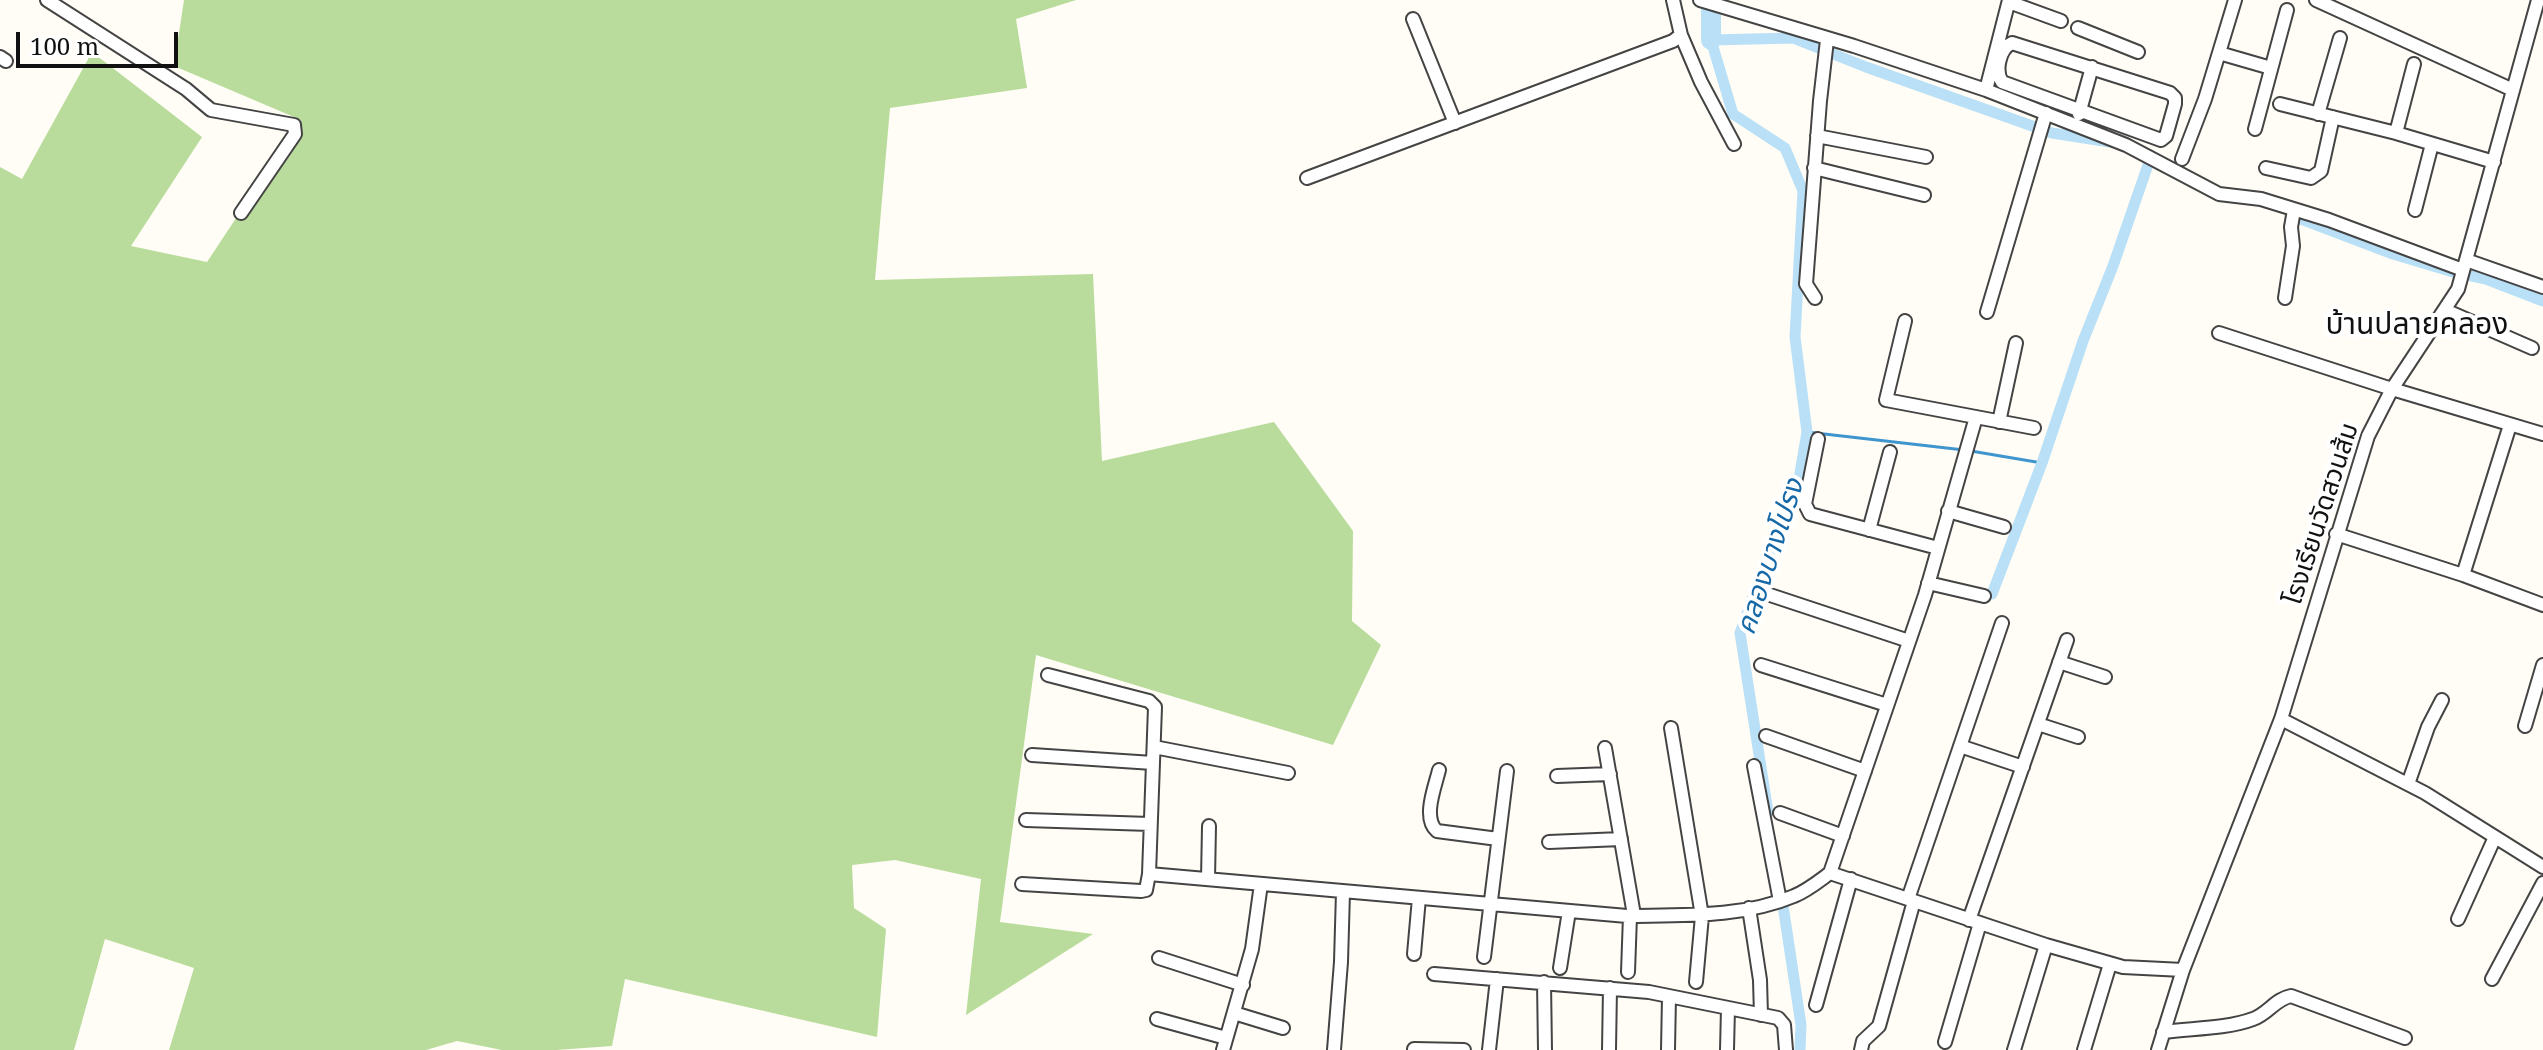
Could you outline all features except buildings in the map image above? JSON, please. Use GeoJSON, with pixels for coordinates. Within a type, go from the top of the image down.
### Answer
{"type":"FeatureCollection","features":[{"type":"Feature","properties":{"kind":"street"},"geometry":{"type":"LineString","coordinates":[[47,0],[186,89],[211,110],[294,125],[295,134],[241,213]]}},
{"type":"Feature","properties":{"kind":"street"},"geometry":{"type":"LineString","coordinates":[[1673,0],[1681,35],[1701,82],[1734,144]]}},
{"type":"Feature","properties":{"kind":"street"},"geometry":{"type":"LineString","coordinates":[[1700,0],[1826,49],[1854,46],[1986,90],[2044,118],[2077,125],[2181,167],[2219,194],[2261,199],[2543,287]]}},
{"type":"Feature","properties":{"kind":"street"},"geometry":{"type":"LineString","coordinates":[[2181,167],[2235,0]]}},
{"type":"Feature","properties":{"kind":"street"},"geometry":{"type":"LineString","coordinates":[[2316,0],[2513,90]]}},
{"type":"Feature","properties":{"kind":"street","name":"โรงเรียนวัดสวนส้ม"},"geometry":{"type":"LineString","coordinates":[[2158,1050],[2183,970],[2281,719],[2368,436],[2392,389],[2458,289],[2538,0]]}},
{"type":"Feature","properties":{"kind":"street"},"geometry":{"type":"LineString","coordinates":[[1986,90],[2009,1],[2061,21]]}},
{"type":"Feature","properties":{"kind":"street"},"geometry":{"type":"LineString","coordinates":[[2255,129],[2287,10]]}},
{"type":"Feature","properties":{"kind":"street"},"geometry":{"type":"LineString","coordinates":[[1413,19],[1455,123]]}},
{"type":"Feature","properties":{"kind":"street"},"geometry":{"type":"LineString","coordinates":[[2078,28],[2138,52]]}},
{"type":"Feature","properties":{"kind":"street"},"geometry":{"type":"LineString","coordinates":[[1307,178],[1673,41],[1681,35]]}},
{"type":"Feature","properties":{"kind":"street"},"geometry":{"type":"LineString","coordinates":[[2318,114],[2340,38]]}},
{"type":"Feature","properties":{"kind":"street"},"geometry":{"type":"LineString","coordinates":[[2012,43],[2170,93],[2175,98],[2166,136],[2161,140],[2080,109],[2002,82],[1998,74],[2004,47],[2012,43]]}},
{"type":"Feature","properties":{"kind":"street"},"geometry":{"type":"LineString","coordinates":[[1815,298],[1806,284],[1826,49]]}},
{"type":"Feature","properties":{"kind":"street"},"geometry":{"type":"LineString","coordinates":[[2219,53],[2271,68]]}},
{"type":"Feature","properties":{"kind":"street"},"geometry":{"type":"LineString","coordinates":[[2396,133],[2414,64]]}},
{"type":"Feature","properties":{"kind":"street"},"geometry":{"type":"LineString","coordinates":[[2077,125],[2092,67]]}},
{"type":"Feature","properties":{"kind":"street"},"geometry":{"type":"LineString","coordinates":[[2280,104],[2494,162]]}},
{"type":"Feature","properties":{"kind":"street"},"geometry":{"type":"LineString","coordinates":[[2266,168],[2311,178],[2316,176],[2321,171],[2333,117]]}},
{"type":"Feature","properties":{"kind":"street"},"geometry":{"type":"LineString","coordinates":[[1987,312],[2044,118]]}},
{"type":"Feature","properties":{"kind":"street"},"geometry":{"type":"LineString","coordinates":[[1817,136],[1926,157]]}},
{"type":"Feature","properties":{"kind":"street"},"geometry":{"type":"LineString","coordinates":[[2415,210],[2432,144]]}},
{"type":"Feature","properties":{"kind":"street"},"geometry":{"type":"LineString","coordinates":[[1814,168],[1924,195]]}},
{"type":"Feature","properties":{"kind":"street"},"geometry":{"type":"LineString","coordinates":[[2285,298],[2293,246],[2291,227],[2294,210]]}},
{"type":"Feature","properties":{"kind":"street"},"geometry":{"type":"LineString","coordinates":[[2445,310],[2532,348]]}},
{"type":"Feature","properties":{"kind":"street"},"geometry":{"type":"LineString","coordinates":[[1905,321],[1886,400],[2034,428]]}},
{"type":"Feature","properties":{"kind":"street"},"geometry":{"type":"LineString","coordinates":[[2219,333],[2543,434]]}},
{"type":"Feature","properties":{"kind":"street"},"geometry":{"type":"LineString","coordinates":[[1999,422],[2016,343]]}},
{"type":"Feature","properties":{"kind":"street"},"geometry":{"type":"LineString","coordinates":[[1155,874],[1632,916],[1702,916],[1749,908],[1803,892],[1830,873],[1928,583],[1976,417]]}},
{"type":"Feature","properties":{"kind":"street"},"geometry":{"type":"LineString","coordinates":[[2463,575],[2510,425]]}},
{"type":"Feature","properties":{"kind":"street"},"geometry":{"type":"LineString","coordinates":[[1818,439],[1805,504],[1813,517],[1938,548]]}},
{"type":"Feature","properties":{"kind":"street"},"geometry":{"type":"LineString","coordinates":[[1869,530],[1890,452]]}},
{"type":"Feature","properties":{"kind":"street"},"geometry":{"type":"LineString","coordinates":[[1948,511],[2004,527]]}},
{"type":"Feature","properties":{"kind":"street"},"geometry":{"type":"LineString","coordinates":[[2336,534],[2463,575],[2543,605]]}},
{"type":"Feature","properties":{"kind":"street"},"geometry":{"type":"LineString","coordinates":[[1928,583],[1984,596]]}},
{"type":"Feature","properties":{"kind":"street"},"geometry":{"type":"LineString","coordinates":[[1761,592],[1909,641]]}},
{"type":"Feature","properties":{"kind":"street"},"geometry":{"type":"LineString","coordinates":[[1861,1050],[1863,1041],[1879,1026],[1911,900],[2002,623]]}},
{"type":"Feature","properties":{"kind":"street"},"geometry":{"type":"LineString","coordinates":[[1945,1042],[1975,922],[2023,767],[2067,640]]}},
{"type":"Feature","properties":{"kind":"street"},"geometry":{"type":"LineString","coordinates":[[2059,662],[2105,677]]}},
{"type":"Feature","properties":{"kind":"street"},"geometry":{"type":"LineString","coordinates":[[1761,665],[1887,705]]}},
{"type":"Feature","properties":{"kind":"street"},"geometry":{"type":"LineString","coordinates":[[2525,726],[2543,665]]}},
{"type":"Feature","properties":{"kind":"street"},"geometry":{"type":"LineString","coordinates":[[1022,884],[1141,891],[1146,890],[1155,874],[1150,824],[1153,703],[1048,675]]}},
{"type":"Feature","properties":{"kind":"street"},"geometry":{"type":"LineString","coordinates":[[2408,784],[2428,727],[2442,700]]}},
{"type":"Feature","properties":{"kind":"street"},"geometry":{"type":"LineString","coordinates":[[2281,719],[2408,784],[2543,867]]}},
{"type":"Feature","properties":{"kind":"street"},"geometry":{"type":"LineString","coordinates":[[2038,724],[2078,737]]}},
{"type":"Feature","properties":{"kind":"street"},"geometry":{"type":"LineString","coordinates":[[1671,728],[1702,916],[1696,982]]}},
{"type":"Feature","properties":{"kind":"street"},"geometry":{"type":"LineString","coordinates":[[1766,736],[1865,771]]}},
{"type":"Feature","properties":{"kind":"street"},"geometry":{"type":"LineString","coordinates":[[1960,746],[2023,767]]}},
{"type":"Feature","properties":{"kind":"street"},"geometry":{"type":"LineString","coordinates":[[1154,747],[1288,773]]}},
{"type":"Feature","properties":{"kind":"street"},"geometry":{"type":"LineString","coordinates":[[1605,748],[1632,916],[1628,972]]}},
{"type":"Feature","properties":{"kind":"street"},"geometry":{"type":"LineString","coordinates":[[1032,755],[1153,763]]}},
{"type":"Feature","properties":{"kind":"street"},"geometry":{"type":"LineString","coordinates":[[1754,766],[1782,900]]}},
{"type":"Feature","properties":{"kind":"street"},"geometry":{"type":"LineString","coordinates":[[1439,770],[1429,818],[1433,828],[1498,839]]}},
{"type":"Feature","properties":{"kind":"street"},"geometry":{"type":"LineString","coordinates":[[1484,957],[1507,771]]}},
{"type":"Feature","properties":{"kind":"street"},"geometry":{"type":"LineString","coordinates":[[1557,776],[1610,774]]}},
{"type":"Feature","properties":{"kind":"street"},"geometry":{"type":"LineString","coordinates":[[1780,813],[1843,836]]}},
{"type":"Feature","properties":{"kind":"street"},"geometry":{"type":"LineString","coordinates":[[1026,820],[1150,824]]}},
{"type":"Feature","properties":{"kind":"street"},"geometry":{"type":"LineString","coordinates":[[1208,879],[1209,826]]}},
{"type":"Feature","properties":{"kind":"street"},"geometry":{"type":"LineString","coordinates":[[2458,919],[2495,837]]}},
{"type":"Feature","properties":{"kind":"street"},"geometry":{"type":"LineString","coordinates":[[1549,842],[1621,839]]}},
{"type":"Feature","properties":{"kind":"street"},"geometry":{"type":"LineString","coordinates":[[1830,873],[2110,964],[2183,970]]}},
{"type":"Feature","properties":{"kind":"street"},"geometry":{"type":"LineString","coordinates":[[1816,1005],[1851,879]]}},
{"type":"Feature","properties":{"kind":"street"},"geometry":{"type":"LineString","coordinates":[[2492,979],[2543,883]]}},
{"type":"Feature","properties":{"kind":"street"},"geometry":{"type":"LineString","coordinates":[[1157,1019],[1224,1044],[1255,936],[1261,884]]}},
{"type":"Feature","properties":{"kind":"street"},"geometry":{"type":"LineString","coordinates":[[1334,1050],[1343,892]]}},
{"type":"Feature","properties":{"kind":"street"},"geometry":{"type":"LineString","coordinates":[[1414,954],[1419,898]]}},
{"type":"Feature","properties":{"kind":"street"},"geometry":{"type":"LineString","coordinates":[[1749,908],[1760,980],[1761,1015]]}},
{"type":"Feature","properties":{"kind":"street"},"geometry":{"type":"LineString","coordinates":[[1560,968],[1569,911]]}},
{"type":"Feature","properties":{"kind":"street"},"geometry":{"type":"LineString","coordinates":[[2014,1050],[2046,945]]}},
{"type":"Feature","properties":{"kind":"street"},"geometry":{"type":"LineString","coordinates":[[1159,958],[1243,985]]}},
{"type":"Feature","properties":{"kind":"street"},"geometry":{"type":"LineString","coordinates":[[2084,1050],[2110,964]]}},
{"type":"Feature","properties":{"kind":"street"},"geometry":{"type":"LineString","coordinates":[[1434,974],[1610,988],[1669,996],[1761,1015],[1781,1021],[1786,1050]]}},
{"type":"Feature","properties":{"kind":"street"},"geometry":{"type":"LineString","coordinates":[[1489,1050],[1497,979]]}},
{"type":"Feature","properties":{"kind":"street"},"geometry":{"type":"LineString","coordinates":[[1544,982],[1545,1050]]}},
{"type":"Feature","properties":{"kind":"street"},"geometry":{"type":"LineString","coordinates":[[1609,1050],[1610,988]]}},
{"type":"Feature","properties":{"kind":"street"},"geometry":{"type":"LineString","coordinates":[[1668,1050],[1669,996]]}},
{"type":"Feature","properties":{"kind":"street"},"geometry":{"type":"LineString","coordinates":[[2163,1032],[2247,1021],[2263,1016],[2282,998],[2291,996],[2405,1038]]}},
{"type":"Feature","properties":{"kind":"street"},"geometry":{"type":"LineString","coordinates":[[1727,1050],[1728,1008]]}},
{"type":"Feature","properties":{"kind":"street"},"geometry":{"type":"LineString","coordinates":[[1234,1013],[1283,1028]]}},
{"type":"Feature","properties":{"kind":"street"},"geometry":{"type":"LineString","coordinates":[[1414,1049],[1464,1050]]}},
{"type":"Feature","properties":{"kind":"green space"},"geometry":{"type":"Polygon","coordinates":[[[184,0],[1076,0],[1016,19],[1027,88],[890,108],[875,280],[1093,274],[1102,461],[1274,422],[1353,531],[1352,621],[1381,645],[1333,745],[1036,655],[1000,922],[1093,934],[966,1015],[981,879],[895,860],[852,865],[854,908],[886,929],[877,1037],[625,979],[612,1046],[502,1050],[457,1041],[426,1050],[169,1050],[194,968],[105,939],[74,1050],[0,1050],[0,167],[22,179],[92,52],[202,137],[131,246],[207,262],[301,120],[174,66],[184,0]]]}},
{"type":"Feature","properties":{"kind":"waterway","name":"คลองบางโปรง"},"geometry":{"type":"LineString","coordinates":[[1711,0],[1711,40]]}},
{"type":"Feature","properties":{"kind":"waterway","name":"คลองบางโปรง"},"geometry":{"type":"LineString","coordinates":[[1768,812],[1740,633],[1798,485],[1807,432],[1795,337],[1803,191],[1785,148],[1733,114],[1711,40],[1793,38],[2052,133],[2110,142]]}},
{"type":"Feature","properties":{"kind":"waterway"},"geometry":{"type":"LineString","coordinates":[[1992,594],[2150,159]]}},
{"type":"Feature","properties":{"kind":"waterway"},"geometry":{"type":"LineString","coordinates":[[2301,219],[2393,254],[2453,272]]}},
{"type":"Feature","properties":{"kind":"waterway"},"geometry":{"type":"LineString","coordinates":[[2472,276],[2543,301]]}},
{"type":"Feature","properties":{"kind":"waterway"},"geometry":{"type":"LineString","coordinates":[[1807,432],[1964,450]]}},
{"type":"Feature","properties":{"kind":"waterway"},"geometry":{"type":"LineString","coordinates":[[1971,451],[2042,463]]}},
{"type":"Feature","properties":{"kind":"waterway","name":"คลองบางโปรง"},"geometry":{"type":"LineString","coordinates":[[1781,892],[1801,1025],[1800,1050]]}},
{"type":"Feature","properties":{"kind":"district","name":"บ้านปลายคลอง"},"geometry":{"type":"Point","coordinates":[2417,325]}}]}
